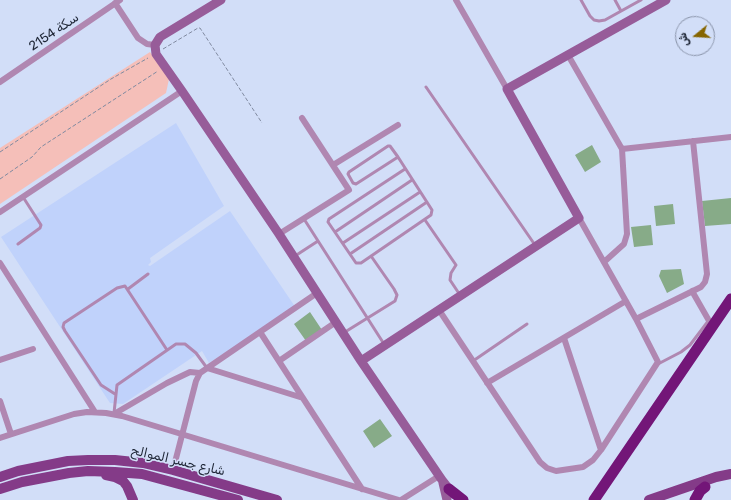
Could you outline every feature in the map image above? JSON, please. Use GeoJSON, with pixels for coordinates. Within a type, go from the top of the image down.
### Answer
{"type":"FeatureCollection","features":[{"type":"Feature","properties":{"kind":"highway"},"geometry":{"type":"LineString","coordinates":[[594,500],[711,323],[731,299]]}},
{"type":"Feature","properties":{"kind":"highway"},"geometry":{"type":"LineString","coordinates":[[695,500],[700,491],[705,487]]}},
{"type":"Feature","properties":{"kind":"highway"},"geometry":{"type":"LineString","coordinates":[[450,489],[463,500]]}},
{"type":"Feature","properties":{"kind":"main road","name":"شارع جسر الموالح"},"geometry":{"type":"LineString","coordinates":[[0,477],[32,468],[68,461],[115,460],[143,463],[172,470],[278,500]]}},
{"type":"Feature","properties":{"kind":"main road","name":"شارع جسر الموالح"},"geometry":{"type":"LineString","coordinates":[[0,489],[22,482],[63,474],[88,471],[115,472],[142,474],[238,500]]}},
{"type":"Feature","properties":{"kind":"main road"},"geometry":{"type":"LineString","coordinates":[[88,471],[115,477],[122,481],[127,486],[133,500]]}},
{"type":"Feature","properties":{"kind":"main road"},"geometry":{"type":"LineString","coordinates":[[649,500],[731,474]]}},
{"type":"Feature","properties":{"kind":"main road"},"geometry":{"type":"LineString","coordinates":[[668,500],[731,478]]}},
{"type":"Feature","properties":{"kind":"street"},"geometry":{"type":"LineString","coordinates":[[221,0],[160,37],[155,44],[156,54],[279,234],[361,361],[440,478],[458,500]]}},
{"type":"Feature","properties":{"kind":"street"},"geometry":{"type":"LineString","coordinates":[[439,310],[540,462],[547,468],[556,471],[583,467],[593,460],[657,365],[658,359],[636,319],[456,0]]}},
{"type":"Feature","properties":{"kind":"street"},"geometry":{"type":"LineString","coordinates":[[507,89],[666,0]]}},
{"type":"Feature","properties":{"kind":"street"},"geometry":{"type":"LineString","coordinates":[[118,2],[138,38],[147,44],[155,44]]}},
{"type":"Feature","properties":{"kind":"street","name":"سكة 2154"},"geometry":{"type":"LineString","coordinates":[[0,82],[118,2]]}},
{"type":"Feature","properties":{"kind":"street"},"geometry":{"type":"LineString","coordinates":[[568,55],[622,149],[628,234],[624,244],[604,262]]}},
{"type":"Feature","properties":{"kind":"street"},"geometry":{"type":"LineString","coordinates":[[0,212],[182,91]]}},
{"type":"Feature","properties":{"kind":"street"},"geometry":{"type":"LineString","coordinates":[[279,234],[349,190],[302,118]]}},
{"type":"Feature","properties":{"kind":"street"},"geometry":{"type":"LineString","coordinates":[[333,165],[398,125]]}},
{"type":"Feature","properties":{"kind":"street"},"geometry":{"type":"LineString","coordinates":[[622,149],[731,137]]}},
{"type":"Feature","properties":{"kind":"street"},"geometry":{"type":"LineString","coordinates":[[636,319],[701,287],[705,282],[707,274],[693,141]]}},
{"type":"Feature","properties":{"kind":"street"},"geometry":{"type":"LineString","coordinates":[[361,361],[439,310],[462,297],[579,218]]}},
{"type":"Feature","properties":{"kind":"street"},"geometry":{"type":"LineString","coordinates":[[0,263],[95,412]]}},
{"type":"Feature","properties":{"kind":"street"},"geometry":{"type":"LineString","coordinates":[[692,291],[711,323]]}},
{"type":"Feature","properties":{"kind":"street"},"geometry":{"type":"LineString","coordinates":[[172,470],[196,381],[200,373],[317,293]]}},
{"type":"Feature","properties":{"kind":"street"},"geometry":{"type":"LineString","coordinates":[[487,383],[626,301]]}},
{"type":"Feature","properties":{"kind":"street"},"geometry":{"type":"LineString","coordinates":[[279,361],[336,322]]}},
{"type":"Feature","properties":{"kind":"street"},"geometry":{"type":"LineString","coordinates":[[260,332],[362,489]]}},
{"type":"Feature","properties":{"kind":"street"},"geometry":{"type":"LineString","coordinates":[[564,338],[601,450]]}},
{"type":"Feature","properties":{"kind":"street"},"geometry":{"type":"LineString","coordinates":[[0,360],[33,349]]}},
{"type":"Feature","properties":{"kind":"street"},"geometry":{"type":"LineString","coordinates":[[206,368],[303,398]]}},
{"type":"Feature","properties":{"kind":"street"},"geometry":{"type":"LineString","coordinates":[[114,414],[167,383],[190,372],[200,373]]}},
{"type":"Feature","properties":{"kind":"street"},"geometry":{"type":"LineString","coordinates":[[0,401],[11,434]]}},
{"type":"Feature","properties":{"kind":"street"},"geometry":{"type":"LineString","coordinates":[[0,438],[74,414],[95,412],[114,414],[400,500],[440,478]]}},
{"type":"Feature","properties":{"kind":"street"},"geometry":{"type":"LineString","coordinates":[[440,478],[447,500]]}},
{"type":"Feature","properties":{"kind":"lane"},"geometry":{"type":"LineString","coordinates":[[581,0],[590,16],[597,21],[605,20],[641,0]]}},
{"type":"Feature","properties":{"kind":"lane"},"geometry":{"type":"LineString","coordinates":[[615,0],[621,11]]}},
{"type":"Feature","properties":{"kind":"lane"},"geometry":{"type":"LineString","coordinates":[[426,87],[536,246]]}},
{"type":"Feature","properties":{"kind":"lane"},"geometry":{"type":"LineString","coordinates":[[398,157],[356,184],[353,183],[348,174],[390,146],[398,157],[432,210],[431,215],[361,263],[356,263],[328,222],[328,219],[405,169]]}},
{"type":"Feature","properties":{"kind":"lane"},"geometry":{"type":"LineString","coordinates":[[335,232],[412,180]]}},
{"type":"Feature","properties":{"kind":"lane"},"geometry":{"type":"LineString","coordinates":[[343,243],[420,192]]}},
{"type":"Feature","properties":{"kind":"lane"},"geometry":{"type":"LineString","coordinates":[[18,244],[40,228],[41,225],[23,196]]}},
{"type":"Feature","properties":{"kind":"lane"},"geometry":{"type":"LineString","coordinates":[[350,254],[427,202]]}},
{"type":"Feature","properties":{"kind":"lane"},"geometry":{"type":"LineString","coordinates":[[304,219],[385,346]]}},
{"type":"Feature","properties":{"kind":"lane"},"geometry":{"type":"LineString","coordinates":[[425,220],[456,265],[451,273],[450,280],[462,297]]}},
{"type":"Feature","properties":{"kind":"lane"},"geometry":{"type":"LineString","coordinates":[[294,257],[318,241]]}},
{"type":"Feature","properties":{"kind":"lane"},"geometry":{"type":"LineString","coordinates":[[343,333],[395,301],[396,295],[394,289],[371,256]]}},
{"type":"Feature","properties":{"kind":"lane"},"geometry":{"type":"LineString","coordinates":[[128,289],[148,274]]}},
{"type":"Feature","properties":{"kind":"lane"},"geometry":{"type":"LineString","coordinates":[[115,394],[101,386],[63,327],[64,323],[117,288],[125,286],[167,350]]}},
{"type":"Feature","properties":{"kind":"lane"},"geometry":{"type":"LineString","coordinates":[[657,365],[681,352],[690,345],[711,323]]}},
{"type":"Feature","properties":{"kind":"lane"},"geometry":{"type":"LineString","coordinates":[[473,361],[527,324]]}},
{"type":"Feature","properties":{"kind":"lane"},"geometry":{"type":"LineString","coordinates":[[114,414],[117,384],[176,344],[185,344],[196,353],[206,368]]}},
{"type":"Feature","properties":{"kind":"path"},"geometry":{"type":"LineString","coordinates":[[0,152],[111,79],[198,28],[200,28],[262,123]]}},
{"type":"Feature","properties":{"kind":"path"},"geometry":{"type":"LineString","coordinates":[[0,178],[32,157],[41,147],[158,71]]}},
{"type":"Feature","properties":{"kind":"shaded area"},"geometry":{"type":"Polygon","coordinates":[[[150,52],[169,79],[166,93],[0,204],[0,148],[150,52]]]}},
{"type":"Feature","properties":{"kind":"shaded area"},"geometry":{"type":"Polygon","coordinates":[[[176,123],[224,206],[150,258],[151,262],[148,265],[150,266],[230,211],[296,308],[209,363],[202,351],[123,404],[110,403],[1,237],[176,123]]]}},
{"type":"Feature","properties":{"kind":"building"},"geometry":{"type":"Polygon","coordinates":[[[592,145],[601,162],[585,172],[575,155],[592,145]]]}},
{"type":"Feature","properties":{"kind":"building"},"geometry":{"type":"Polygon","coordinates":[[[731,198],[731,224],[705,226],[702,201],[731,198]]]}},
{"type":"Feature","properties":{"kind":"building"},"geometry":{"type":"Polygon","coordinates":[[[673,204],[675,224],[656,226],[654,206],[673,204]]]}},
{"type":"Feature","properties":{"kind":"building"},"geometry":{"type":"Polygon","coordinates":[[[651,225],[653,245],[634,247],[631,227],[651,225]]]}},
{"type":"Feature","properties":{"kind":"building"},"geometry":{"type":"Polygon","coordinates":[[[681,269],[684,284],[667,293],[659,276],[661,270],[681,269]]]}},
{"type":"Feature","properties":{"kind":"building"},"geometry":{"type":"Polygon","coordinates":[[[310,312],[322,330],[306,341],[294,324],[310,312]]]}},
{"type":"Feature","properties":{"kind":"building"},"geometry":{"type":"Polygon","coordinates":[[[380,419],[392,436],[374,448],[363,431],[380,419]]]}}]}
